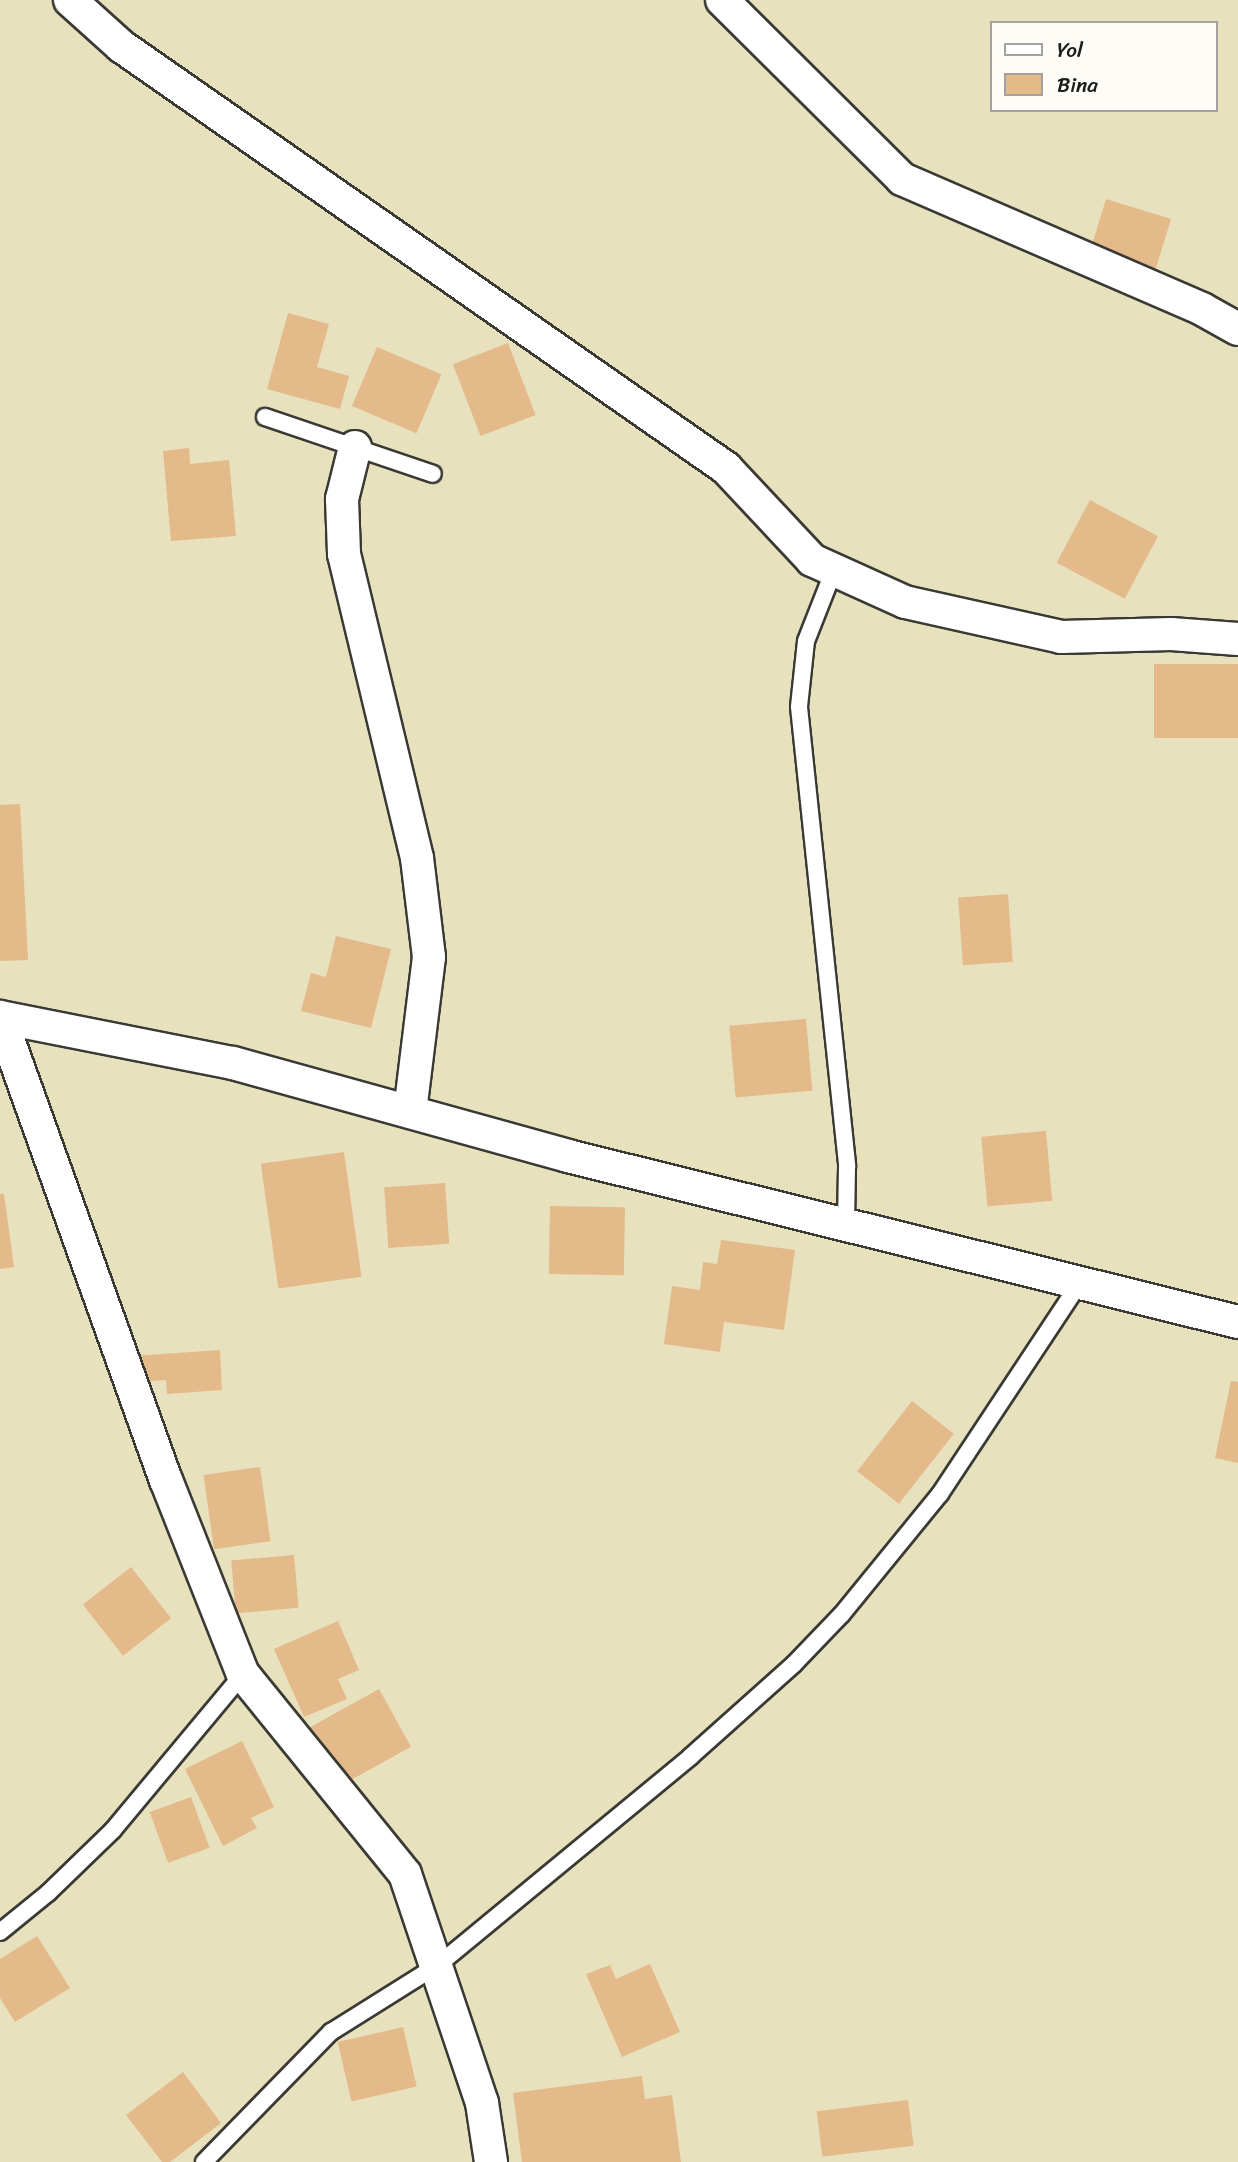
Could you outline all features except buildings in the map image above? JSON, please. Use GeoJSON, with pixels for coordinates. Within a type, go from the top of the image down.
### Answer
{"type":"FeatureCollection","features":[{"type":"Feature","properties":{"kind":"street"},"geometry":{"type":"LineString","coordinates":[[70,0],[121,46],[726,468],[812,560],[905,602],[1061,637],[1171,634],[1238,639]]}},
{"type":"Feature","properties":{"kind":"street"},"geometry":{"type":"LineString","coordinates":[[722,0],[902,179],[1190,304],[1238,329]]}},
{"type":"Feature","properties":{"kind":"street"},"geometry":{"type":"LineString","coordinates":[[355,447],[342,499],[344,554],[417,858],[429,957],[410,1112]]}},
{"type":"Feature","properties":{"kind":"street"},"geometry":{"type":"LineString","coordinates":[[0,1017],[233,1063],[568,1156],[1238,1322]]}},
{"type":"Feature","properties":{"kind":"street"},"geometry":{"type":"LineString","coordinates":[[0,1017],[166,1480],[243,1674],[405,1874],[439,1965],[482,2104],[491,2162]]}},
{"type":"Feature","properties":{"kind":"lane"},"geometry":{"type":"LineString","coordinates":[[265,416],[433,474]]}},
{"type":"Feature","properties":{"kind":"lane"},"geometry":{"type":"LineString","coordinates":[[834,570],[806,641],[799,707],[847,1167],[846,1223]]}},
{"type":"Feature","properties":{"kind":"lane"},"geometry":{"type":"LineString","coordinates":[[204,2162],[331,2032],[439,1965],[744,1712],[842,1614],[940,1494],[1081,1281]]}},
{"type":"Feature","properties":{"kind":"lane"},"geometry":{"type":"LineString","coordinates":[[0,1932],[48,1894],[114,1830],[243,1674]]}}]}
